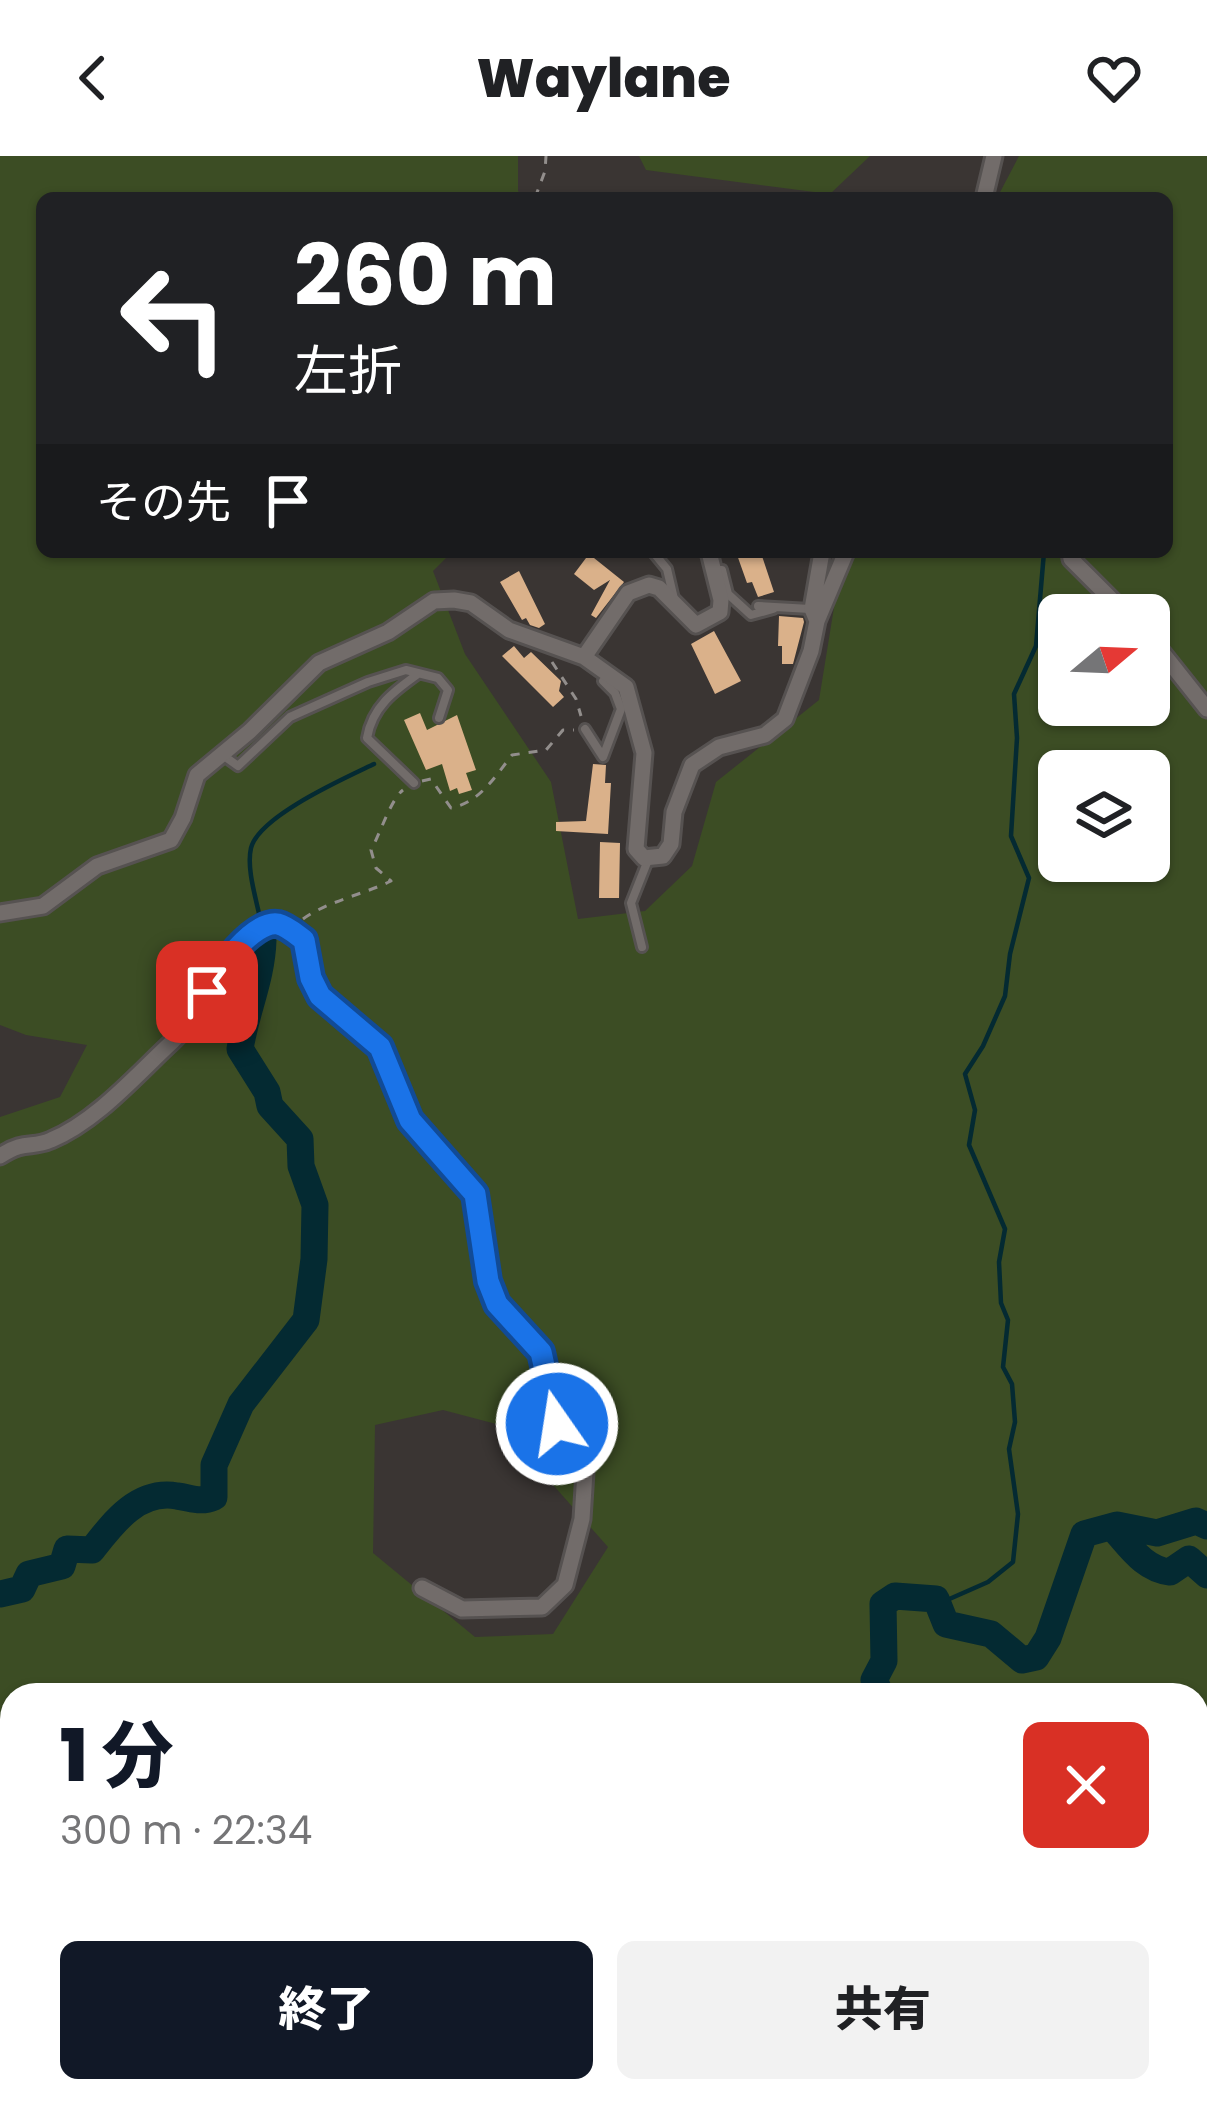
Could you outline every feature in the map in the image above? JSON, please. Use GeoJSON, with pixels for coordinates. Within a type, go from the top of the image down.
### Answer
{"type":"FeatureCollection","features":[{"type":"Feature","properties":{"kind":"street"},"geometry":{"type":"LineString","coordinates":[[985,192],[994,156]]}},
{"type":"Feature","properties":{"kind":"street"},"geometry":{"type":"LineString","coordinates":[[584,657],[628,593],[649,586],[659,588],[674,602],[692,632],[720,612],[711,558]]}},
{"type":"Feature","properties":{"kind":"street"},"geometry":{"type":"LineString","coordinates":[[0,913],[43,906],[97,866],[171,840],[197,775],[319,663],[388,632],[434,602],[471,603],[536,641],[584,657],[626,687],[644,753],[636,849],[648,859],[663,856],[671,844],[674,812],[692,765],[719,747],[765,735],[784,719],[812,651],[821,558]]}},
{"type":"Feature","properties":{"kind":"street"},"geometry":{"type":"LineString","coordinates":[[815,615],[843,558]]}},
{"type":"Feature","properties":{"kind":"street"},"geometry":{"type":"LineString","coordinates":[[1071,558],[1106,594]]}},
{"type":"Feature","properties":{"kind":"street"},"geometry":{"type":"LineString","coordinates":[[1170,662],[1207,709]]}},
{"type":"Feature","properties":{"kind":"street"},"geometry":{"type":"LineString","coordinates":[[0,1156],[20,1143],[48,1142],[93,1113],[197,1016],[217,967],[266,926],[279,924],[304,940],[311,978],[320,996],[380,1047],[410,1120],[475,1194],[483,1259],[497,1304],[541,1352],[557,1424],[574,1442],[584,1472],[584,1502],[565,1586],[551,1603],[462,1609],[422,1588]]}},
{"type":"Feature","properties":{"kind":"lane"},"geometry":{"type":"LineString","coordinates":[[658,558],[667,569],[674,602]]}},
{"type":"Feature","properties":{"kind":"lane"},"geometry":{"type":"LineString","coordinates":[[714,570],[722,570],[728,595],[751,615],[773,609]]}},
{"type":"Feature","properties":{"kind":"lane"},"geometry":{"type":"LineString","coordinates":[[758,606],[815,615]]}},
{"type":"Feature","properties":{"kind":"lane"},"geometry":{"type":"LineString","coordinates":[[220,753],[238,766],[290,717],[406,670],[438,678],[448,690],[439,718]]}},
{"type":"Feature","properties":{"kind":"lane"},"geometry":{"type":"LineString","coordinates":[[414,783],[367,738],[380,707],[419,673]]}},
{"type":"Feature","properties":{"kind":"lane"},"geometry":{"type":"LineString","coordinates":[[585,729],[603,757],[621,709],[615,693],[603,681],[609,673]]}},
{"type":"Feature","properties":{"kind":"lane"},"geometry":{"type":"LineString","coordinates":[[642,947],[631,903],[648,859]]}},
{"type":"Feature","properties":{"kind":"path"},"geometry":{"type":"LineString","coordinates":[[537,192],[546,156]]}},
{"type":"Feature","properties":{"kind":"path"},"geometry":{"type":"LineString","coordinates":[[294,932],[296,924],[320,907],[391,881],[376,868],[370,850],[396,795],[430,779],[451,808],[461,806],[472,802],[512,754],[546,750],[563,730],[580,733],[585,729],[576,699],[536,641]]}},
{"type":"Feature","properties":{"kind":"green space"},"geometry":{"type":"Polygon","coordinates":[[[0,156],[518,156],[519,192],[36,192],[36,558],[446,558],[433,571],[465,654],[551,782],[578,919],[645,911],[692,866],[716,782],[819,700],[842,558],[1173,558],[1173,192],[1000,192],[1019,156],[1207,156],[1207,1683],[0,1683],[0,1117],[60,1097],[87,1045],[26,1035],[0,1025],[0,156]],[[443,1410],[375,1425],[373,1553],[475,1637],[553,1634],[608,1547],[500,1425],[443,1410]]]}},
{"type":"Feature","properties":{"kind":"green space"},"geometry":{"type":"Polygon","coordinates":[[[639,156],[870,156],[832,192],[646,170],[639,156]]]}},
{"type":"Feature","properties":{"kind":"building"},"geometry":{"type":"Polygon","coordinates":[[[586,558],[594,558],[624,582],[596,618],[591,615],[610,580],[594,590],[574,574],[586,558]]]}},
{"type":"Feature","properties":{"kind":"building"},"geometry":{"type":"Polygon","coordinates":[[[738,558],[763,558],[774,592],[758,597],[752,582],[747,583],[738,558]]]}},
{"type":"Feature","properties":{"kind":"building"},"geometry":{"type":"Polygon","coordinates":[[[519,571],[545,624],[539,628],[522,620],[500,582],[519,571]]]}},
{"type":"Feature","properties":{"kind":"building"},"geometry":{"type":"Polygon","coordinates":[[[779,616],[803,618],[793,664],[782,664],[779,616]]]}},
{"type":"Feature","properties":{"kind":"building"},"geometry":{"type":"Polygon","coordinates":[[[714,631],[741,681],[715,694],[691,644],[714,631]]]}},
{"type":"Feature","properties":{"kind":"building"},"geometry":{"type":"Polygon","coordinates":[[[514,646],[524,658],[531,652],[561,681],[559,691],[564,697],[553,707],[502,656],[514,646]]]}},
{"type":"Feature","properties":{"kind":"building"},"geometry":{"type":"Polygon","coordinates":[[[420,713],[427,730],[457,715],[476,770],[466,773],[472,790],[450,791],[442,764],[426,770],[404,720],[420,713]]]}},
{"type":"Feature","properties":{"kind":"building"},"geometry":{"type":"Polygon","coordinates":[[[593,764],[606,765],[605,783],[611,783],[608,834],[556,831],[556,822],[586,821],[593,764]]]}},
{"type":"Feature","properties":{"kind":"building"},"geometry":{"type":"Polygon","coordinates":[[[600,842],[620,843],[619,898],[599,898],[600,842]]]}},
{"type":"Feature","properties":{"kind":"waterway"},"geometry":{"type":"LineString","coordinates":[[938,1604],[988,1582],[1013,1562],[1018,1514],[1009,1449],[1015,1422],[1012,1384],[1003,1367],[1008,1320],[1001,1303],[999,1262],[1005,1229],[969,1145],[975,1110],[965,1074],[1005,996],[1029,878],[1011,836],[1017,738],[1014,694],[1036,646],[1043,558]]}},
{"type":"Feature","properties":{"kind":"waterway"},"geometry":{"type":"LineString","coordinates":[[261,923],[250,865],[257,836],[305,799],[374,764]]}},
{"type":"Feature","properties":{"kind":"waterway"},"geometry":{"type":"LineString","coordinates":[[0,1594],[22,1589],[29,1574],[62,1566],[67,1549],[92,1550],[118,1519],[150,1498],[214,1497],[214,1465],[241,1404],[306,1320],[315,1205],[301,1166],[300,1139],[270,1106],[267,1092],[240,1049],[263,940]]}},
{"type":"Feature","properties":{"kind":"waterway"},"geometry":{"type":"LineString","coordinates":[[875,1683],[884,1661],[883,1604],[895,1596],[936,1599],[946,1624],[991,1634],[1022,1660],[1036,1657],[1048,1638],[1084,1534],[1117,1525],[1157,1533],[1196,1521],[1207,1526]]}},
{"type":"Feature","properties":{"kind":"waterway"},"geometry":{"type":"LineString","coordinates":[[1112,1527],[1152,1566],[1170,1572],[1189,1559],[1207,1575]]}},
{"type":"Feature","properties":{"kind":"route"},"geometry":{"type":"LineString","coordinates":[[207,992],[217,967],[266,926],[279,924],[304,940],[311,978],[320,996],[380,1047],[410,1120],[475,1194],[488,1281],[497,1304],[541,1352],[557,1424]]}}]}
